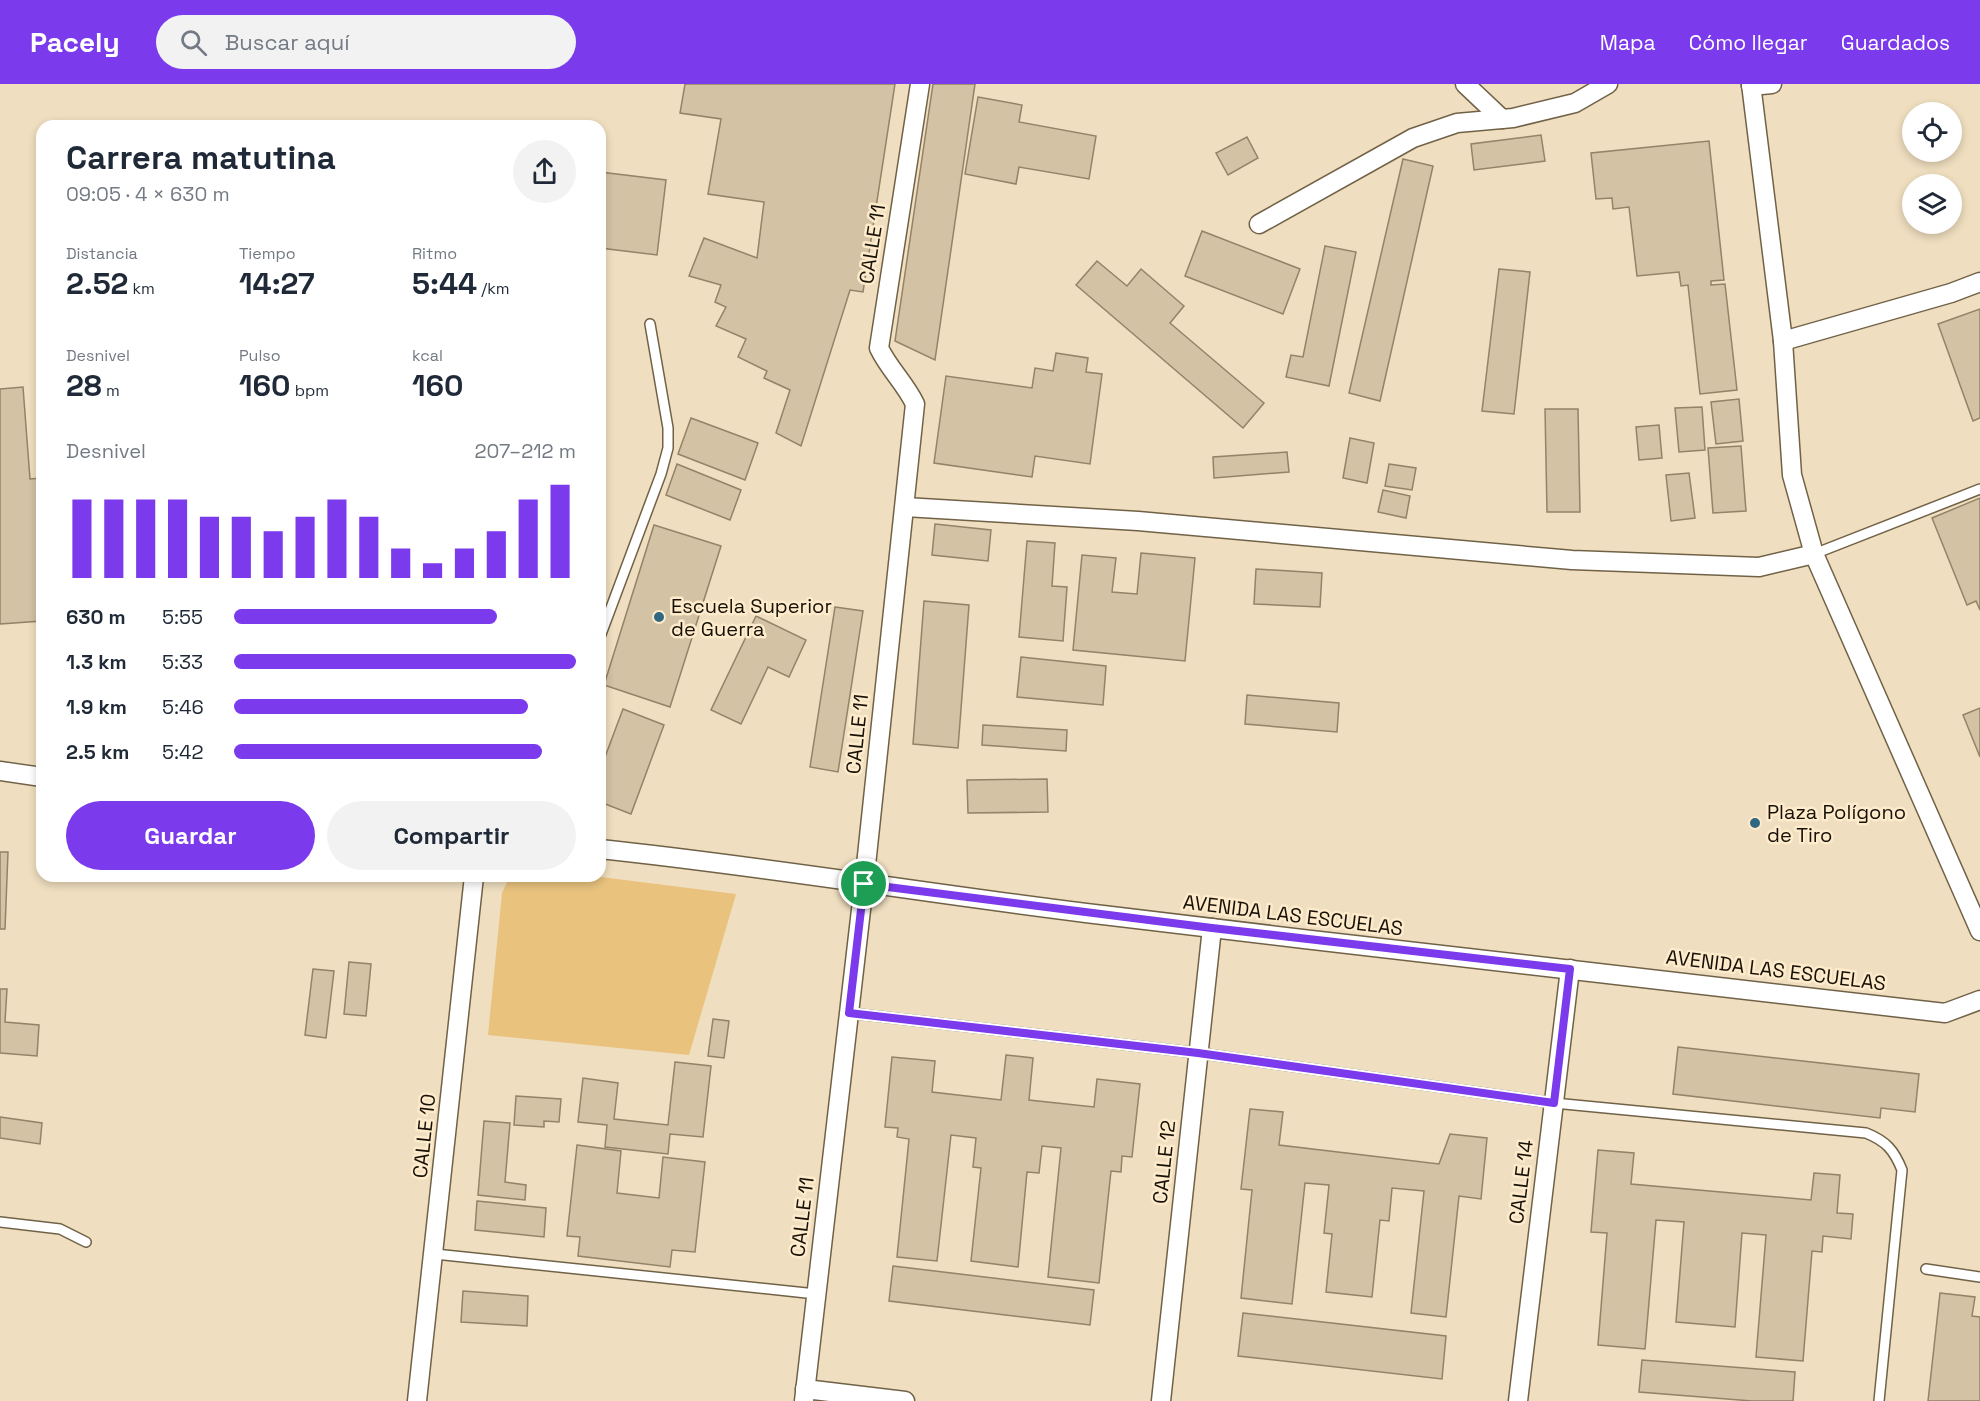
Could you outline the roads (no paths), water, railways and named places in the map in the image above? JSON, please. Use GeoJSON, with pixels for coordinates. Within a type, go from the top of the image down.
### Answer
{"type":"FeatureCollection","features":[{"type":"Feature","properties":{"kind":"street","name":"CALLE 11"},"geometry":{"type":"LineString","coordinates":[[804,1395],[864,884],[915,404],[906,386],[888,367],[879,348],[920,84]]}},
{"type":"Feature","properties":{"kind":"street"},"geometry":{"type":"LineString","coordinates":[[1465,84],[1502,119]]}},
{"type":"Feature","properties":{"kind":"street"},"geometry":{"type":"LineString","coordinates":[[1258,224],[1413,138],[1457,123],[1502,119],[1575,103],[1608,84]]}},
{"type":"Feature","properties":{"kind":"street"},"geometry":{"type":"LineString","coordinates":[[1772,84],[1751,85],[1782,340],[1792,475],[1814,554],[1980,931]]}},
{"type":"Feature","properties":{"kind":"street"},"geometry":{"type":"LineString","coordinates":[[1782,340],[1951,293],[1980,282]]}},
{"type":"Feature","properties":{"kind":"street"},"geometry":{"type":"LineString","coordinates":[[904,507],[1137,521],[1572,560],[1759,567],[1814,554]]}},
{"type":"Feature","properties":{"kind":"street"},"geometry":{"type":"LineString","coordinates":[[0,771],[36,776]]}},
{"type":"Feature","properties":{"kind":"street","name":"AVENIDA LAS ESCUELAS"},"geometry":{"type":"LineString","coordinates":[[606,850],[1212,928],[1945,1013],[1980,1000]]}},
{"type":"Feature","properties":{"kind":"street","name":"CALLE 10"},"geometry":{"type":"LineString","coordinates":[[417,1401],[435,1254],[473,882]]}},
{"type":"Feature","properties":{"kind":"street","name":"CALLE 12"},"geometry":{"type":"LineString","coordinates":[[1161,1401],[1212,928]]}},
{"type":"Feature","properties":{"kind":"street","name":"CALLE 14"},"geometry":{"type":"LineString","coordinates":[[1518,1401],[1570,969]]}},
{"type":"Feature","properties":{"kind":"street"},"geometry":{"type":"LineString","coordinates":[[804,1395],[905,1401]]}},
{"type":"Feature","properties":{"kind":"lane"},"geometry":{"type":"LineString","coordinates":[[606,621],[661,474],[668,447],[668,428],[651,324]]}},
{"type":"Feature","properties":{"kind":"lane"},"geometry":{"type":"LineString","coordinates":[[1814,554],[1980,489]]}},
{"type":"Feature","properties":{"kind":"lane"},"geometry":{"type":"LineString","coordinates":[[849,1013],[1198,1053],[1554,1103],[1866,1133],[1883,1139],[1895,1152],[1902,1170],[1879,1401]]}},
{"type":"Feature","properties":{"kind":"lane"},"geometry":{"type":"LineString","coordinates":[[0,1222],[60,1229],[86,1242]]}},
{"type":"Feature","properties":{"kind":"lane"},"geometry":{"type":"LineString","coordinates":[[435,1254],[816,1294]]}},
{"type":"Feature","properties":{"kind":"lane"},"geometry":{"type":"LineString","coordinates":[[1926,1269],[1980,1277]]}},
{"type":"Feature","properties":{"kind":"place","name":"Escuela Superior de Guerra"},"geometry":{"type":"Point","coordinates":[659,617]}},
{"type":"Feature","properties":{"kind":"place","name":"Plaza Polígono de Tiro"},"geometry":{"type":"Point","coordinates":[1755,823]}}]}
